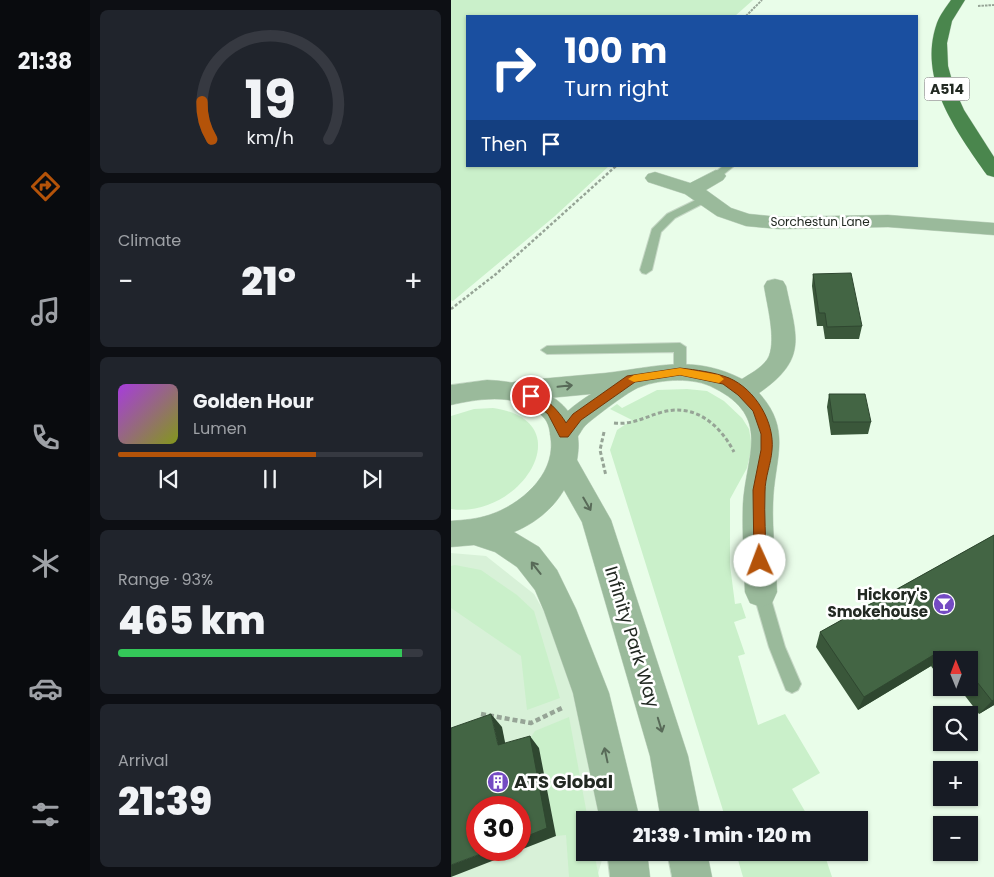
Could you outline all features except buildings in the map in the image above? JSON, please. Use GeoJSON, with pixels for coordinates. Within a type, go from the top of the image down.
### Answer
{"type":"FeatureCollection","features":[{"type":"Feature","properties":{"kind":"main road","name":"A514"},"geometry":{"type":"LineString","coordinates":[[958,0],[946,18],[939,36],[938,46],[942,75],[958,116],[994,171]]}},
{"type":"Feature","properties":{"kind":"street"},"geometry":{"type":"LineString","coordinates":[[698,195],[723,171]]}},
{"type":"Feature","properties":{"kind":"street","name":"Sorchestun Lane"},"geometry":{"type":"LineString","coordinates":[[655,178],[698,195],[724,212],[746,220],[779,223],[888,221],[994,229]]}},
{"type":"Feature","properties":{"kind":"street"},"geometry":{"type":"LineString","coordinates":[[742,392],[778,363],[782,355],[782,336],[775,286]]}},
{"type":"Feature","properties":{"kind":"street"},"geometry":{"type":"LineString","coordinates":[[451,395],[490,388],[517,391],[680,372],[709,376],[727,382],[742,392],[757,410],[767,434],[767,450],[759,490],[761,592]]}},
{"type":"Feature","properties":{"kind":"street"},"geometry":{"type":"LineString","coordinates":[[463,533],[502,524],[532,506],[546,492],[556,477],[563,448],[577,417],[631,379]]}},
{"type":"Feature","properties":{"kind":"street","name":"Infinity Park Way"},"geometry":{"type":"LineString","coordinates":[[517,391],[531,396],[552,412],[560,422],[563,448],[596,520],[669,756],[679,811]]}},
{"type":"Feature","properties":{"kind":"street"},"geometry":{"type":"LineString","coordinates":[[463,533],[505,542],[527,557],[546,580],[560,610],[591,693],[619,811]]}},
{"type":"Feature","properties":{"kind":"street"},"geometry":{"type":"LineString","coordinates":[[628,861],[630,877]]}},
{"type":"Feature","properties":{"kind":"street"},"geometry":{"type":"LineString","coordinates":[[689,861],[692,877]]}},
{"type":"Feature","properties":{"kind":"lane"},"geometry":{"type":"LineString","coordinates":[[646,270],[656,232],[671,216],[698,195]]}},
{"type":"Feature","properties":{"kind":"lane"},"geometry":{"type":"LineString","coordinates":[[547,350],[680,346],[680,372]]}},
{"type":"Feature","properties":{"kind":"lane"},"geometry":{"type":"LineString","coordinates":[[761,592],[777,647],[792,684]]}},
{"type":"Feature","properties":{"kind":"path"},"geometry":{"type":"LineString","coordinates":[[747,15],[762,0]]}},
{"type":"Feature","properties":{"kind":"path"},"geometry":{"type":"LineString","coordinates":[[451,309],[496,274],[615,167]]}},
{"type":"Feature","properties":{"kind":"path"},"geometry":{"type":"LineString","coordinates":[[611,422],[636,423],[661,412],[680,409],[699,413],[713,423],[728,440],[739,464],[740,482],[759,490]]}},
{"type":"Feature","properties":{"kind":"path"},"geometry":{"type":"LineString","coordinates":[[481,714],[531,723],[591,693]]}},
{"type":"Feature","properties":{"kind":"shaded area"},"geometry":{"type":"Polygon","coordinates":[[[451,0],[753,0],[736,15],[466,15],[466,167],[608,167],[555,216],[453,301],[451,300],[451,0]]]}},
{"type":"Feature","properties":{"kind":"shaded area"},"geometry":{"type":"Polygon","coordinates":[[[687,389],[707,391],[724,401],[742,418],[749,429],[752,447],[747,468],[730,499],[730,565],[735,604],[741,603],[746,618],[734,622],[745,654],[738,656],[758,725],[785,714],[820,773],[792,789],[805,811],[723,811],[610,450],[617,430],[632,420],[610,409],[617,404],[622,408],[657,390],[687,389]]]}},
{"type":"Feature","properties":{"kind":"shaded area"},"geometry":{"type":"Polygon","coordinates":[[[493,408],[520,417],[535,431],[538,449],[532,468],[519,485],[499,500],[476,508],[451,509],[451,416],[474,409],[493,408]]]}},
{"type":"Feature","properties":{"kind":"shaded area"},"geometry":{"type":"Polygon","coordinates":[[[451,553],[486,556],[534,594],[567,652],[600,811],[576,811],[576,861],[602,861],[597,877],[451,877],[451,553]]]}},
{"type":"Feature","properties":{"kind":"shaded area"},"geometry":{"type":"Polygon","coordinates":[[[455,565],[481,570],[517,595],[534,611],[560,698],[527,710],[521,656],[451,608],[451,566],[455,565]]]}},
{"type":"Feature","properties":{"kind":"shaded area"},"geometry":{"type":"Polygon","coordinates":[[[569,717],[586,811],[576,811],[576,861],[596,861],[599,877],[569,877],[566,835],[556,836],[539,748],[521,753],[535,731],[569,717]]]}},
{"type":"Feature","properties":{"kind":"shaded area"},"geometry":{"type":"Polygon","coordinates":[[[738,861],[827,861],[832,877],[743,877],[738,861]]]}},
{"type":"Feature","properties":{"kind":"slow traffic"},"geometry":{"type":"LineString","coordinates":[[634,379],[654,374],[680,372],[719,379]]}},
{"type":"Feature","properties":{"kind":"place","name":"Hickory's Smokehouse"},"geometry":{"type":"Point","coordinates":[944,604]}},
{"type":"Feature","properties":{"kind":"place","name":"ATS Global"},"geometry":{"type":"Point","coordinates":[498,782]}},
{"type":"Feature","properties":{"kind":"route"},"geometry":{"type":"LineString","coordinates":[[531,396],[543,403],[552,412],[560,422],[564,434],[577,417],[631,379],[654,374],[680,372],[709,376],[727,382],[742,392],[763,420],[767,434],[767,450],[759,490],[760,561]]}}]}
